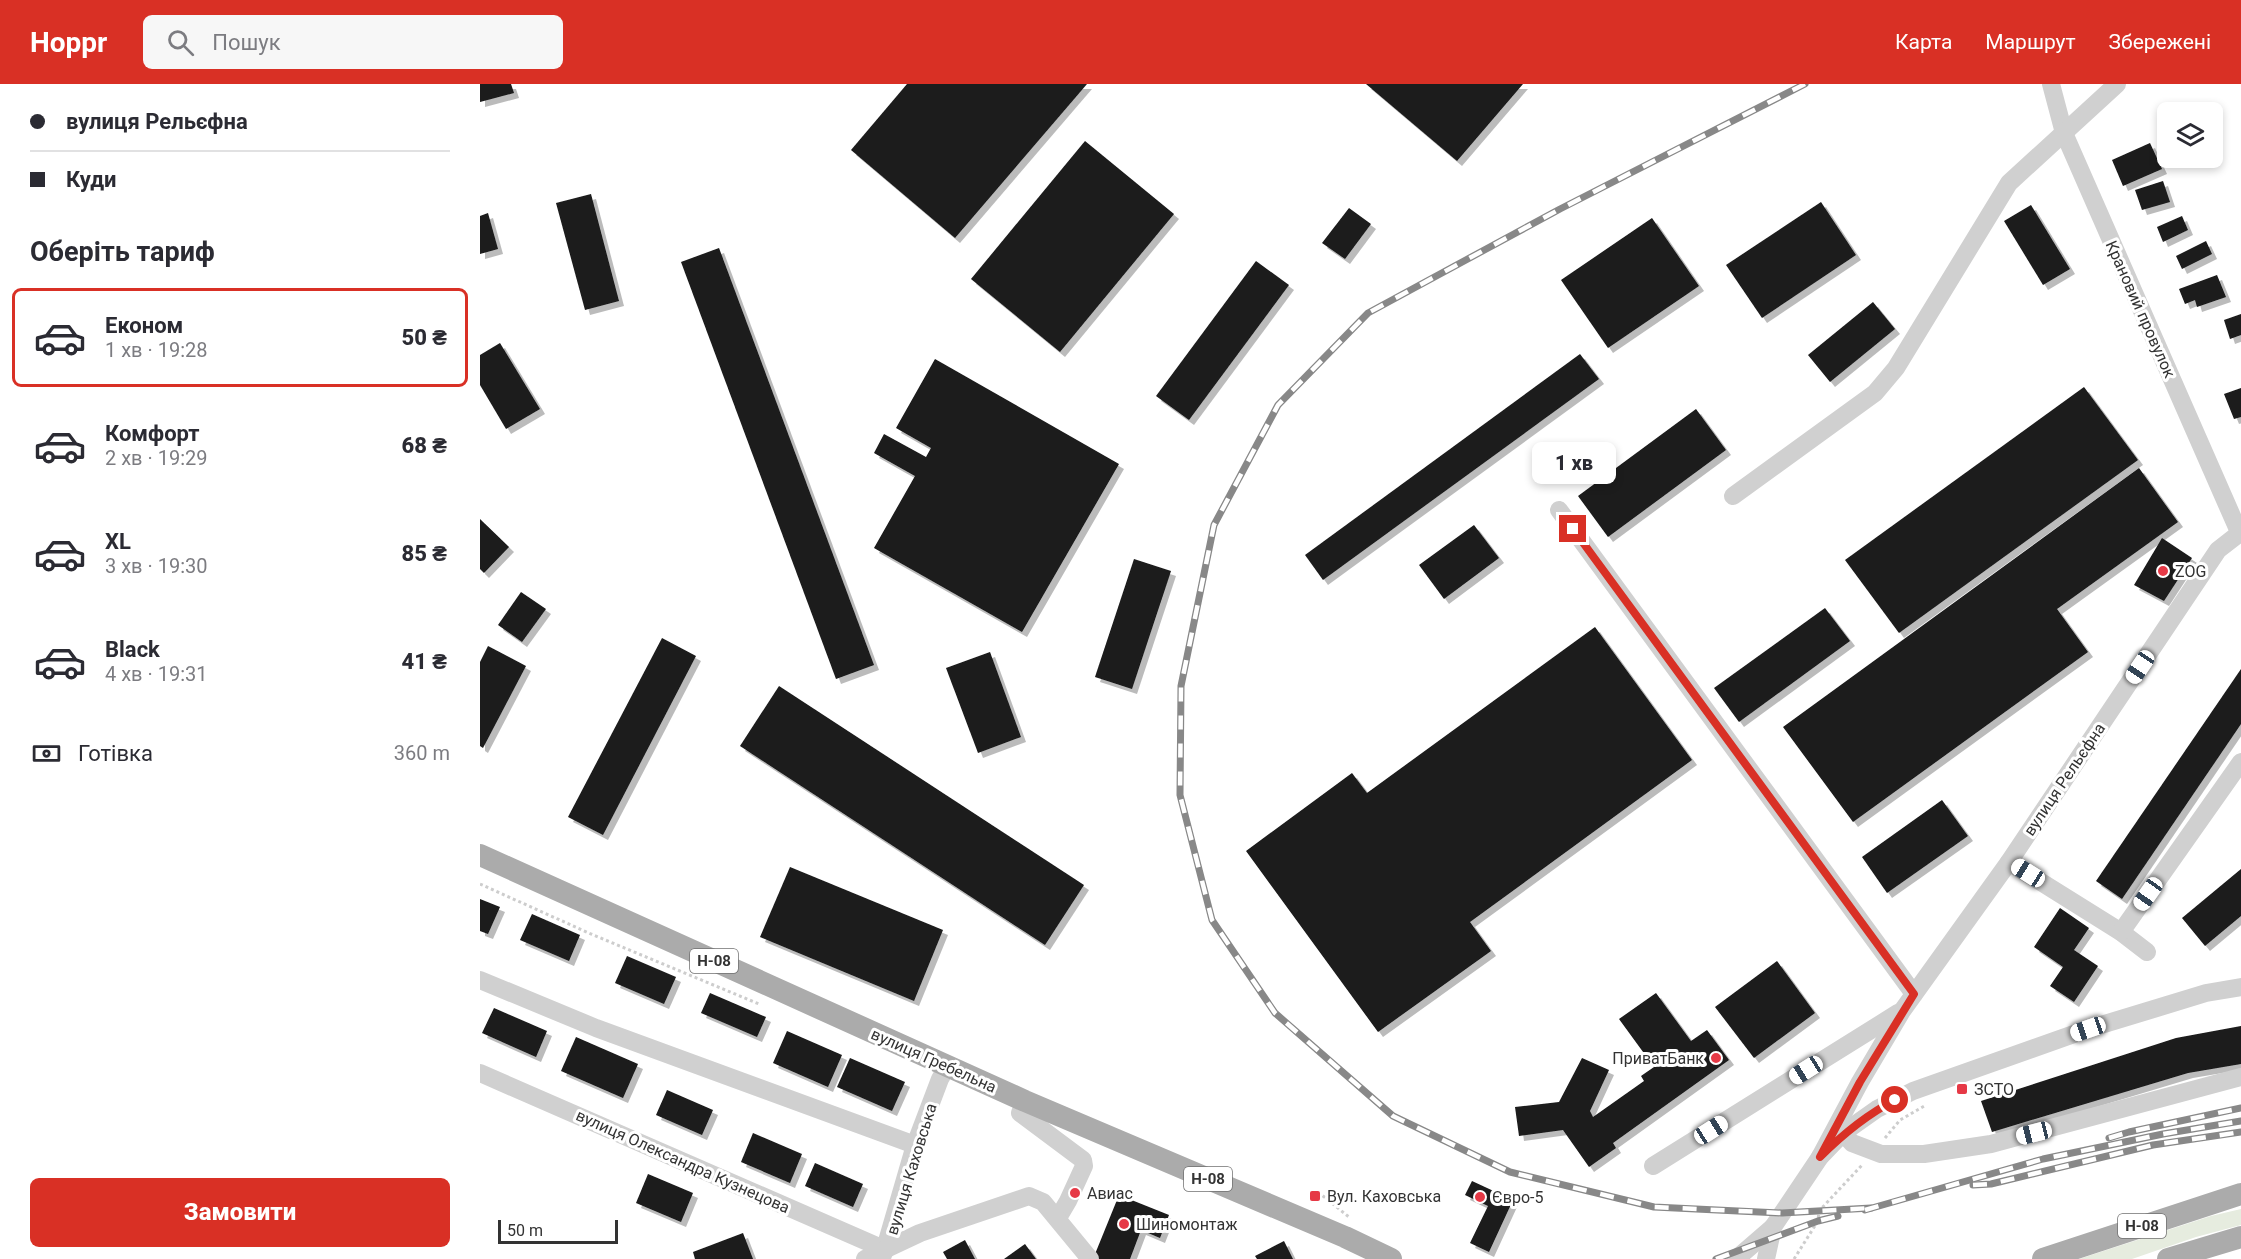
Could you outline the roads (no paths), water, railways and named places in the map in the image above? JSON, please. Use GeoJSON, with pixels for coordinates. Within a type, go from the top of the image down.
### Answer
{"type":"FeatureCollection","features":[{"type":"Feature","properties":{"kind":"main road","name":"вулиця Гребельна"},"geometry":{"type":"LineString","coordinates":[[480,855],[944,1073],[1025,1101],[1345,1237],[1391,1259]]}},
{"type":"Feature","properties":{"kind":"main road","name":"Н-08"},"geometry":{"type":"LineString","coordinates":[[2043,1259],[2241,1194]]}},
{"type":"Feature","properties":{"kind":"main road"},"geometry":{"type":"LineString","coordinates":[[2181,1257],[2241,1237]]}},
{"type":"Feature","properties":{"kind":"street","name":"Крановий провулок"},"geometry":{"type":"LineString","coordinates":[[2051,84],[2064,133],[2240,532]]}},
{"type":"Feature","properties":{"kind":"street"},"geometry":{"type":"LineString","coordinates":[[1733,496],[1875,393],[1896,368],[2009,183],[2117,84]]}},
{"type":"Feature","properties":{"kind":"street"},"geometry":{"type":"LineString","coordinates":[[1559,510],[1914,994]]}},
{"type":"Feature","properties":{"kind":"street","name":"вулиця Рельєфна"},"geometry":{"type":"LineString","coordinates":[[1773,1227],[1820,1157],[1860,1082],[1902,1011],[2009,862],[2218,550],[2240,532]]}},
{"type":"Feature","properties":{"kind":"street"},"geometry":{"type":"LineString","coordinates":[[2121,932],[2241,762]]}},
{"type":"Feature","properties":{"kind":"street"},"geometry":{"type":"LineString","coordinates":[[2009,862],[2121,932],[2147,952]]}},
{"type":"Feature","properties":{"kind":"street"},"geometry":{"type":"LineString","coordinates":[[480,980],[596,1028],[915,1145]]}},
{"type":"Feature","properties":{"kind":"street","name":"вулиця Рельєфна"},"geometry":{"type":"LineString","coordinates":[[1820,1157],[1843,1133],[1877,1109],[1913,1091],[2088,1029],[2206,993],[2241,987]]}},
{"type":"Feature","properties":{"kind":"street"},"geometry":{"type":"LineString","coordinates":[[1653,1166],[1902,1011]]}},
{"type":"Feature","properties":{"kind":"street","name":"вулиця Олександра Кузнецова"},"geometry":{"type":"LineString","coordinates":[[480,1072],[884,1255]]}},
{"type":"Feature","properties":{"kind":"street","name":"вулиця Каховська"},"geometry":{"type":"LineString","coordinates":[[884,1255],[915,1145],[944,1073]]}},
{"type":"Feature","properties":{"kind":"street"},"geometry":{"type":"LineString","coordinates":[[1843,1133],[1852,1143],[1881,1154],[1924,1154],[1991,1144],[2241,1077]]}},
{"type":"Feature","properties":{"kind":"street"},"geometry":{"type":"LineString","coordinates":[[1025,1101],[1020,1113],[1083,1160],[1084,1166],[1058,1218]]}},
{"type":"Feature","properties":{"kind":"street"},"geometry":{"type":"LineString","coordinates":[[865,1259],[884,1255],[920,1233],[1029,1196],[1043,1202],[1090,1259]]}},
{"type":"Feature","properties":{"kind":"street"},"geometry":{"type":"LineString","coordinates":[[1736,1259],[1773,1227]]}},
{"type":"Feature","properties":{"kind":"street"},"geometry":{"type":"LineString","coordinates":[[1766,1259],[1773,1227]]}},
{"type":"Feature","properties":{"kind":"railway"},"geometry":{"type":"LineString","coordinates":[[1805,84],[1560,209],[1368,313],[1278,405],[1214,525],[1181,686],[1180,795],[1212,920],[1275,1013],[1393,1116],[1510,1172],[1654,1207],[1782,1213],[1871,1208]]}},
{"type":"Feature","properties":{"kind":"railway"},"geometry":{"type":"LineString","coordinates":[[2109,1138],[2241,1108]]}},
{"type":"Feature","properties":{"kind":"railway"},"geometry":{"type":"LineString","coordinates":[[1865,1210],[2043,1159],[2163,1134],[2241,1121]]}},
{"type":"Feature","properties":{"kind":"railway"},"geometry":{"type":"LineString","coordinates":[[1973,1185],[1991,1184],[2153,1145],[2241,1132]]}},
{"type":"Feature","properties":{"kind":"railway"},"geometry":{"type":"LineString","coordinates":[[1716,1259],[1818,1221],[1838,1216]]}},
{"type":"Feature","properties":{"kind":"place","name":"ZOG"},"geometry":{"type":"Point","coordinates":[2163,571]}},
{"type":"Feature","properties":{"kind":"place","name":"ПриватБанк"},"geometry":{"type":"Point","coordinates":[1716,1058]}},
{"type":"Feature","properties":{"kind":"place","name":"ЗСТО"},"geometry":{"type":"Point","coordinates":[1962,1089]}},
{"type":"Feature","properties":{"kind":"place","name":"Авиас"},"geometry":{"type":"Point","coordinates":[1075,1193]}},
{"type":"Feature","properties":{"kind":"place","name":"Вул. Каховська"},"geometry":{"type":"Point","coordinates":[1315,1196]}},
{"type":"Feature","properties":{"kind":"place","name":"Євро-5"},"geometry":{"type":"Point","coordinates":[1480,1197]}},
{"type":"Feature","properties":{"kind":"place","name":"Шиномонтаж"},"geometry":{"type":"Point","coordinates":[1124,1224]}}]}
